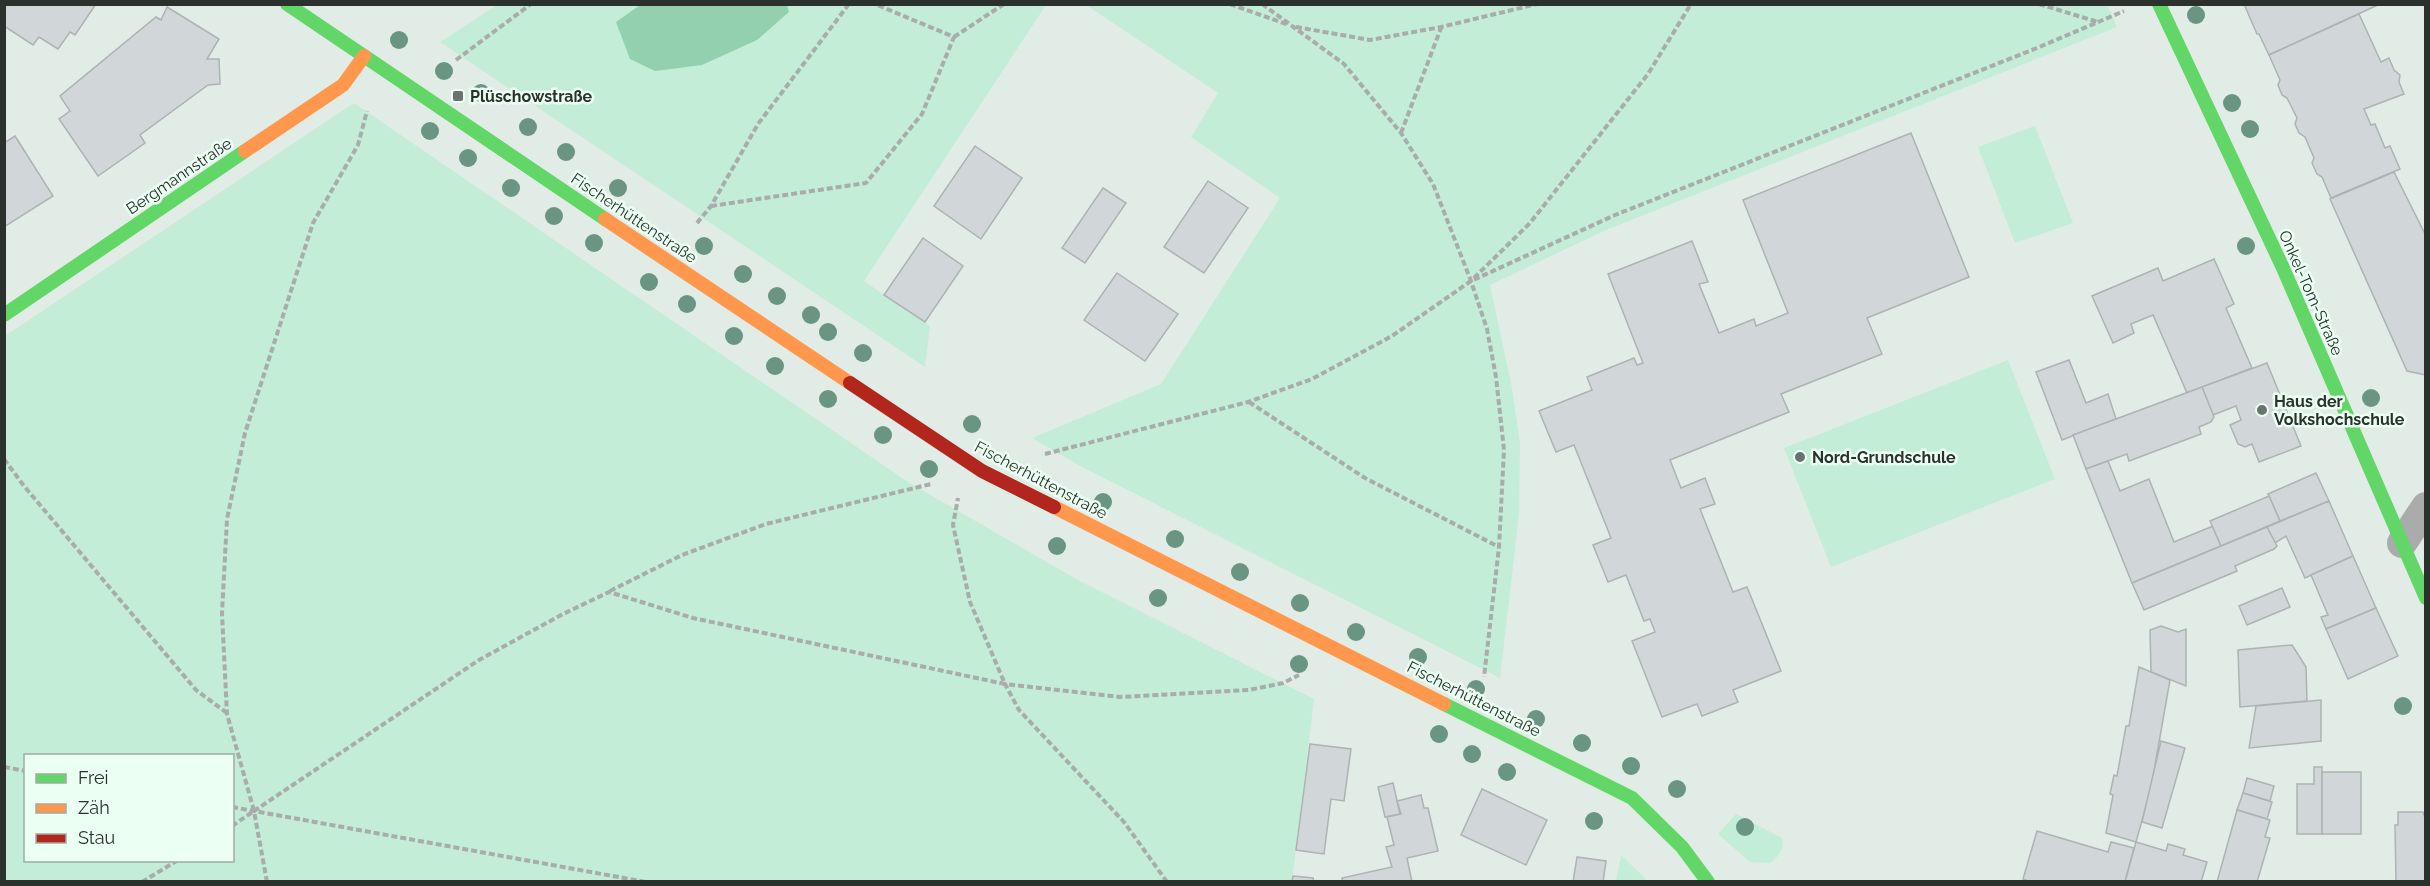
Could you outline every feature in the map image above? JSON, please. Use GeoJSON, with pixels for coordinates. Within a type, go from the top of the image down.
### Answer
{"type":"FeatureCollection","features":[{"type":"Feature","properties":{"kind":"street","name":"Fischerhüttenstraße"},"geometry":{"type":"LineString","coordinates":[[287,4],[982,471],[1632,798],[1662,824],[1692,856],[1708,882]]}},
{"type":"Feature","properties":{"kind":"street","name":"Onkel-Tom-Straße"},"geometry":{"type":"LineString","coordinates":[[2159,4],[2283,268],[2426,598]]}},
{"type":"Feature","properties":{"kind":"street","name":"Bergmannstraße"},"geometry":{"type":"LineString","coordinates":[[4,315],[343,85],[364,56]]}},
{"type":"Feature","properties":{"kind":"street"},"geometry":{"type":"LineString","coordinates":[[2402,543],[2426,507]]}},
{"type":"Feature","properties":{"kind":"path"},"geometry":{"type":"LineString","coordinates":[[456,60],[531,4]]}},
{"type":"Feature","properties":{"kind":"path"},"geometry":{"type":"LineString","coordinates":[[697,223],[711,206],[758,124],[849,4]]}},
{"type":"Feature","properties":{"kind":"path"},"geometry":{"type":"LineString","coordinates":[[875,4],[954,37]]}},
{"type":"Feature","properties":{"kind":"path"},"geometry":{"type":"LineString","coordinates":[[711,206],[866,183],[922,114],[954,37],[1004,4]]}},
{"type":"Feature","properties":{"kind":"path"},"geometry":{"type":"LineString","coordinates":[[1230,4],[1293,27],[1370,40],[1441,27],[1538,4]]}},
{"type":"Feature","properties":{"kind":"path"},"geometry":{"type":"LineString","coordinates":[[1262,4],[1344,64],[1401,134],[1433,184],[1487,329],[1497,377],[1504,450],[1499,547],[1484,677]]}},
{"type":"Feature","properties":{"kind":"path"},"geometry":{"type":"LineString","coordinates":[[1471,281],[1530,223],[1648,74],[1691,4]]}},
{"type":"Feature","properties":{"kind":"path"},"geometry":{"type":"LineString","coordinates":[[2039,4],[2098,22]]}},
{"type":"Feature","properties":{"kind":"path"},"geometry":{"type":"LineString","coordinates":[[1045,454],[1248,402],[1312,379],[1382,342],[1471,281],[1615,215],[2037,48],[2124,11]]}},
{"type":"Feature","properties":{"kind":"path"},"geometry":{"type":"LineString","coordinates":[[1401,134],[1441,27]]}},
{"type":"Feature","properties":{"kind":"path"},"geometry":{"type":"LineString","coordinates":[[267,882],[254,811],[228,714],[222,613],[227,519],[245,433],[313,223],[358,145],[369,101]]}},
{"type":"Feature","properties":{"kind":"path"},"geometry":{"type":"LineString","coordinates":[[1248,402],[1365,478],[1499,547]]}},
{"type":"Feature","properties":{"kind":"path"},"geometry":{"type":"LineString","coordinates":[[4,459],[24,486],[196,690],[228,714]]}},
{"type":"Feature","properties":{"kind":"path"},"geometry":{"type":"LineString","coordinates":[[234,825],[479,660],[563,614],[682,555],[766,524],[932,484]]}},
{"type":"Feature","properties":{"kind":"path"},"geometry":{"type":"LineString","coordinates":[[958,498],[953,525],[969,602],[1019,710],[1124,822],[1167,882]]}},
{"type":"Feature","properties":{"kind":"path"},"geometry":{"type":"LineString","coordinates":[[609,592],[693,618],[1005,684],[1120,697],[1249,690],[1282,683],[1299,675]]}},
{"type":"Feature","properties":{"kind":"path"},"geometry":{"type":"LineString","coordinates":[[4,767],[24,771]]}},
{"type":"Feature","properties":{"kind":"path"},"geometry":{"type":"LineString","coordinates":[[234,807],[646,882]]}},
{"type":"Feature","properties":{"kind":"path"},"geometry":{"type":"LineString","coordinates":[[142,882],[176,862]]}},
{"type":"Feature","properties":{"kind":"shaded area"},"geometry":{"type":"Polygon","coordinates":[[[2107,4],[2117,27],[1606,230],[1490,285],[1512,388],[1520,444],[1519,514],[1500,678],[1082,467],[1032,438],[1161,384],[1280,198],[1191,137],[1218,93],[1086,5],[2107,4]]]}},
{"type":"Feature","properties":{"kind":"shaded area"},"geometry":{"type":"Polygon","coordinates":[[[497,5],[1046,5],[864,281],[930,326],[925,367],[440,42],[497,5]]]}},
{"type":"Feature","properties":{"kind":"shaded area"},"geometry":{"type":"Polygon","coordinates":[[[640,5],[787,5],[789,12],[757,40],[702,65],[655,71],[630,59],[616,22],[640,5]]]}},
{"type":"Feature","properties":{"kind":"shaded area"},"geometry":{"type":"Polygon","coordinates":[[[354,103],[908,482],[1078,580],[1314,699],[1292,881],[5,882],[5,336],[354,103]]]}},
{"type":"Feature","properties":{"kind":"shaded area"},"geometry":{"type":"Polygon","coordinates":[[[2035,126],[2073,223],[2015,243],[1978,147],[2035,126]]]}},
{"type":"Feature","properties":{"kind":"shaded area"},"geometry":{"type":"Polygon","coordinates":[[[2008,360],[2055,479],[1831,567],[1784,448],[2008,360]]]}},
{"type":"Feature","properties":{"kind":"shaded area"},"geometry":{"type":"Polygon","coordinates":[[[1736,814],[1782,838],[1783,846],[1770,863],[1750,862],[1718,834],[1736,814]]]}},
{"type":"Feature","properties":{"kind":"shaded area"},"geometry":{"type":"Polygon","coordinates":[[[1621,855],[1645,878],[1647,881],[1616,881],[1621,855]]]}},
{"type":"Feature","properties":{"kind":"building"},"geometry":{"type":"Polygon","coordinates":[[[7,4],[96,4],[75,35],[70,32],[58,49],[39,37],[33,45],[4,26],[4,9],[7,4]]]}},
{"type":"Feature","properties":{"kind":"building"},"geometry":{"type":"Polygon","coordinates":[[[2244,4],[2380,4],[2269,55],[2244,4]]]}},
{"type":"Feature","properties":{"kind":"building"},"geometry":{"type":"Polygon","coordinates":[[[167,7],[219,39],[207,59],[219,59],[220,84],[208,85],[140,135],[145,143],[98,176],[59,119],[70,111],[60,96],[156,17],[161,20],[167,7]]]}},
{"type":"Feature","properties":{"kind":"building"},"geometry":{"type":"Polygon","coordinates":[[[2359,14],[2381,62],[2389,58],[2394,70],[2400,75],[2399,82],[2404,94],[2364,109],[2371,125],[2375,124],[2385,148],[2390,146],[2400,169],[2331,198],[2322,177],[2317,174],[2312,163],[2314,158],[2305,137],[2299,133],[2295,124],[2297,118],[2287,98],[2282,95],[2278,85],[2280,80],[2269,55],[2359,14]]]}},
{"type":"Feature","properties":{"kind":"building"},"geometry":{"type":"Polygon","coordinates":[[[1911,133],[1969,277],[1867,318],[1882,354],[1781,394],[1789,412],[1670,460],[1681,488],[1705,478],[1715,504],[1700,509],[1733,592],[1747,587],[1781,671],[1733,690],[1738,702],[1702,716],[1697,704],[1662,717],[1632,641],[1655,632],[1650,619],[1644,621],[1626,575],[1608,582],[1593,545],[1611,538],[1574,445],[1556,452],[1539,411],[1592,390],[1587,377],[1634,358],[1637,365],[1643,363],[1608,274],[1692,241],[1708,282],[1699,284],[1719,333],[1754,319],[1756,326],[1788,313],[1743,200],[1911,133]]]}},
{"type":"Feature","properties":{"kind":"building"},"geometry":{"type":"Polygon","coordinates":[[[15,136],[53,196],[4,227],[4,143],[15,136]]]}},
{"type":"Feature","properties":{"kind":"building"},"geometry":{"type":"Polygon","coordinates":[[[975,146],[1022,178],[981,239],[934,206],[975,146]]]}},
{"type":"Feature","properties":{"kind":"building"},"geometry":{"type":"Polygon","coordinates":[[[2394,172],[2426,236],[2426,375],[2407,371],[2330,199],[2394,172]]]}},
{"type":"Feature","properties":{"kind":"building"},"geometry":{"type":"Polygon","coordinates":[[[1208,181],[1248,208],[1204,273],[1164,247],[1208,181]]]}},
{"type":"Feature","properties":{"kind":"building"},"geometry":{"type":"Polygon","coordinates":[[[1103,188],[1126,203],[1085,263],[1062,248],[1103,188]]]}},
{"type":"Feature","properties":{"kind":"building"},"geometry":{"type":"Polygon","coordinates":[[[923,238],[963,266],[925,322],[884,295],[923,238]]]}},
{"type":"Feature","properties":{"kind":"building"},"geometry":{"type":"Polygon","coordinates":[[[2214,259],[2234,304],[2226,308],[2252,368],[2187,393],[2153,315],[2131,324],[2134,333],[2113,343],[2092,296],[2158,268],[2163,281],[2214,259]]]}},
{"type":"Feature","properties":{"kind":"building"},"geometry":{"type":"Polygon","coordinates":[[[1117,273],[1178,314],[1145,361],[1084,320],[1117,273]]]}},
{"type":"Feature","properties":{"kind":"building"},"geometry":{"type":"Polygon","coordinates":[[[2069,360],[2086,403],[2108,394],[2116,419],[2062,440],[2036,372],[2069,360]]]}},
{"type":"Feature","properties":{"kind":"building","name":"Haus der Volkshochschule"},"geometry":{"type":"Polygon","coordinates":[[[2267,363],[2301,446],[2259,462],[2252,444],[2245,447],[2238,444],[2230,425],[2241,420],[2236,406],[2213,415],[2202,387],[2267,363]]]}},
{"type":"Feature","properties":{"kind":"building"},"geometry":{"type":"Polygon","coordinates":[[[2202,387],[2214,417],[2211,422],[2199,427],[2201,434],[2129,461],[2127,454],[2086,469],[2073,435],[2202,387]]]}},
{"type":"Feature","properties":{"kind":"building"},"geometry":{"type":"Polygon","coordinates":[[[2108,461],[2120,491],[2149,479],[2174,542],[2213,526],[2221,546],[2132,583],[2086,469],[2108,461]]]}},
{"type":"Feature","properties":{"kind":"building"},"geometry":{"type":"Polygon","coordinates":[[[2316,473],[2329,501],[2280,521],[2268,494],[2316,473]]]}},
{"type":"Feature","properties":{"kind":"building"},"geometry":{"type":"Polygon","coordinates":[[[2269,496],[2280,521],[2221,546],[2210,521],[2269,496]]]}},
{"type":"Feature","properties":{"kind":"building"},"geometry":{"type":"Polygon","coordinates":[[[2329,501],[2353,556],[2305,578],[2286,536],[2275,543],[2267,527],[2329,501]]]}},
{"type":"Feature","properties":{"kind":"building"},"geometry":{"type":"Polygon","coordinates":[[[2267,527],[2277,546],[2274,549],[2235,566],[2237,571],[2144,610],[2132,583],[2267,527]]]}},
{"type":"Feature","properties":{"kind":"building"},"geometry":{"type":"Polygon","coordinates":[[[2353,556],[2376,608],[2326,629],[2321,617],[2328,615],[2311,575],[2353,556]]]}},
{"type":"Feature","properties":{"kind":"building"},"geometry":{"type":"Polygon","coordinates":[[[2282,588],[2290,607],[2247,625],[2239,606],[2282,588]]]}},
{"type":"Feature","properties":{"kind":"building"},"geometry":{"type":"Polygon","coordinates":[[[2376,608],[2398,656],[2348,679],[2326,629],[2376,608]]]}},
{"type":"Feature","properties":{"kind":"building"},"geometry":{"type":"Polygon","coordinates":[[[2161,626],[2178,632],[2186,629],[2186,686],[2151,672],[2150,630],[2161,626]]]}},
{"type":"Feature","properties":{"kind":"building"},"geometry":{"type":"Polygon","coordinates":[[[2292,645],[2306,667],[2307,701],[2240,707],[2238,650],[2292,645]]]}},
{"type":"Feature","properties":{"kind":"building"},"geometry":{"type":"Polygon","coordinates":[[[2139,667],[2170,680],[2151,788],[2136,842],[2106,833],[2113,795],[2110,794],[2114,775],[2117,776],[2126,726],[2129,726],[2139,667]]]}},
{"type":"Feature","properties":{"kind":"building"},"geometry":{"type":"Polygon","coordinates":[[[2321,700],[2321,741],[2249,748],[2256,706],[2321,700]]]}},
{"type":"Feature","properties":{"kind":"building"},"geometry":{"type":"Polygon","coordinates":[[[2161,741],[2185,748],[2162,828],[2142,822],[2161,741]]]}},
{"type":"Feature","properties":{"kind":"building"},"geometry":{"type":"Polygon","coordinates":[[[1310,744],[1351,749],[1344,801],[1331,799],[1324,854],[1296,850],[1310,744]]]}},
{"type":"Feature","properties":{"kind":"building"},"geometry":{"type":"Polygon","coordinates":[[[2314,767],[2322,767],[2322,834],[2297,834],[2297,784],[2314,784],[2314,767]]]}},
{"type":"Feature","properties":{"kind":"building"},"geometry":{"type":"Polygon","coordinates":[[[2322,772],[2361,772],[2361,834],[2322,834],[2322,772]]]}},
{"type":"Feature","properties":{"kind":"building"},"geometry":{"type":"Polygon","coordinates":[[[2247,778],[2274,786],[2270,801],[2243,793],[2247,778]]]}},
{"type":"Feature","properties":{"kind":"building"},"geometry":{"type":"Polygon","coordinates":[[[1393,783],[1400,814],[1385,817],[1378,787],[1393,783]]]}},
{"type":"Feature","properties":{"kind":"building"},"geometry":{"type":"Polygon","coordinates":[[[1482,789],[1547,820],[1526,865],[1461,835],[1482,789]]]}},
{"type":"Feature","properties":{"kind":"building"},"geometry":{"type":"Polygon","coordinates":[[[2243,793],[2272,802],[2267,819],[2237,810],[2243,793]]]}},
{"type":"Feature","properties":{"kind":"building"},"geometry":{"type":"Polygon","coordinates":[[[1421,795],[1424,808],[1428,808],[1438,851],[1407,858],[1412,882],[1343,882],[1342,878],[1392,867],[1386,847],[1394,845],[1387,817],[1401,814],[1397,801],[1421,795]]]}},
{"type":"Feature","properties":{"kind":"building"},"geometry":{"type":"Polygon","coordinates":[[[2237,810],[2270,820],[2265,837],[2270,838],[2257,882],[2217,882],[2237,810]]]}},
{"type":"Feature","properties":{"kind":"building"},"geometry":{"type":"Polygon","coordinates":[[[2398,812],[2423,812],[2426,821],[2426,882],[2396,882],[2395,825],[2398,825],[2398,812]]]}},
{"type":"Feature","properties":{"kind":"building"},"geometry":{"type":"Polygon","coordinates":[[[2037,831],[2108,852],[2111,842],[2134,848],[2125,882],[2030,882],[2023,879],[2037,831]]]}},
{"type":"Feature","properties":{"kind":"building"},"geometry":{"type":"Polygon","coordinates":[[[2136,842],[2166,851],[2168,844],[2185,849],[2183,855],[2207,862],[2201,882],[2125,882],[2136,842]]]}},
{"type":"Feature","properties":{"kind":"building"},"geometry":{"type":"Polygon","coordinates":[[[1577,857],[1606,861],[1603,882],[1573,882],[1577,857]]]}},
{"type":"Feature","properties":{"kind":"building"},"geometry":{"type":"Polygon","coordinates":[[[1293,876],[1313,878],[1314,882],[1292,882],[1293,876]]]}},
{"type":"Feature","properties":{"kind":"traffic: fast"},"geometry":{"type":"LineString","coordinates":[[287,4],[605,219]]}},
{"type":"Feature","properties":{"kind":"traffic: fast"},"geometry":{"type":"LineString","coordinates":[[2159,4],[2283,268],[2426,598]]}},
{"type":"Feature","properties":{"kind":"traffic: fast"},"geometry":{"type":"LineString","coordinates":[[4,315],[245,151]]}},
{"type":"Feature","properties":{"kind":"traffic: fast"},"geometry":{"type":"LineString","coordinates":[[1444,704],[1632,798],[1682,847],[1708,882]]}},
{"type":"Feature","properties":{"kind":"traffic: slow"},"geometry":{"type":"LineString","coordinates":[[245,151],[343,85],[364,56]]}},
{"type":"Feature","properties":{"kind":"traffic: slow"},"geometry":{"type":"LineString","coordinates":[[605,219],[850,383]]}},
{"type":"Feature","properties":{"kind":"traffic: slow"},"geometry":{"type":"LineString","coordinates":[[1054,507],[1444,704]]}},
{"type":"Feature","properties":{"kind":"traffic: jam"},"geometry":{"type":"LineString","coordinates":[[850,383],[982,471],[1054,507]]}},
{"type":"Feature","properties":{"kind":"place","name":"Plüschowstraße"},"geometry":{"type":"Point","coordinates":[458,96]}},
{"type":"Feature","properties":{"kind":"place","name":"Haus der Volkshochschule"},"geometry":{"type":"Point","coordinates":[2262,410]}},
{"type":"Feature","properties":{"kind":"place","name":"Nord-Grundschule"},"geometry":{"type":"Point","coordinates":[1800,457]}}]}
